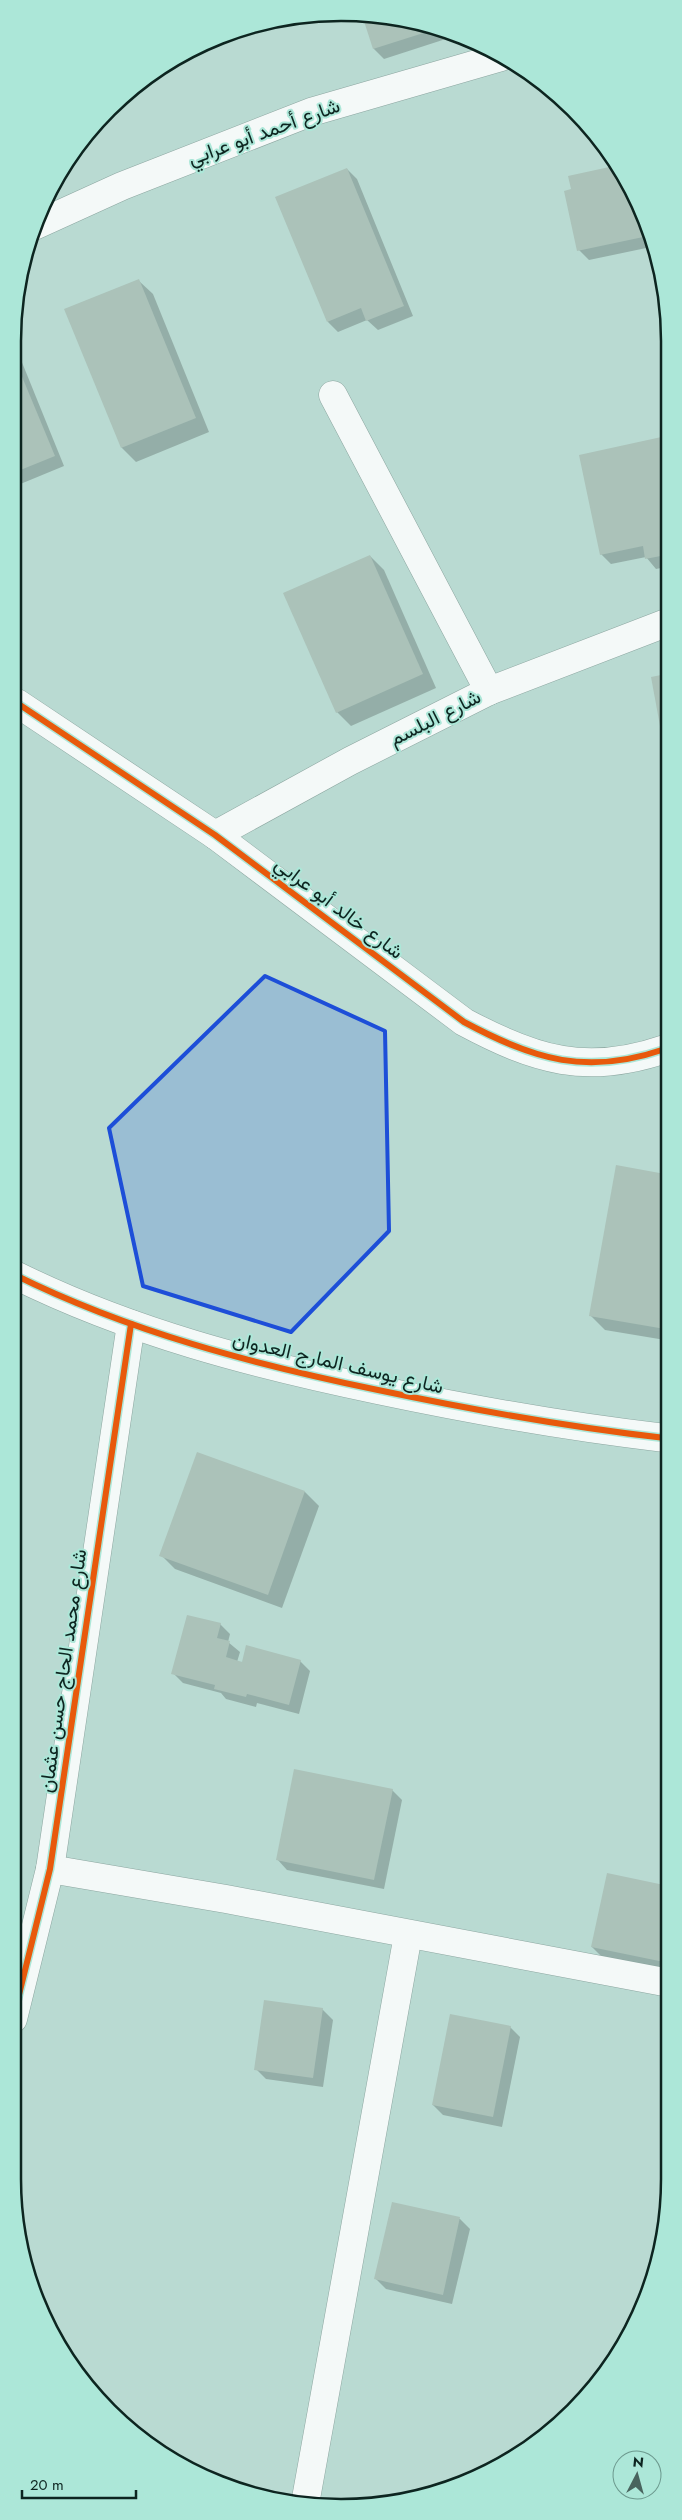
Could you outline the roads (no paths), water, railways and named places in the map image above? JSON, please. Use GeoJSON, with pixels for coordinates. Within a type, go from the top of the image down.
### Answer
{"type":"FeatureCollection","features":[{"type":"Feature","properties":{"kind":"street","name":"شارع أحمد أبو عرابي"},"geometry":{"type":"LineString","coordinates":[[45,221],[122,186],[311,112],[492,59]]}},
{"type":"Feature","properties":{"kind":"street"},"geometry":{"type":"LineString","coordinates":[[333,395],[489,691]]}},
{"type":"Feature","properties":{"kind":"street","name":"شارع البلسم"},"geometry":{"type":"LineString","coordinates":[[215,835],[350,760],[489,691],[661,625]]}},
{"type":"Feature","properties":{"kind":"street","name":"شارع خالد أبو عرابي"},"geometry":{"type":"LineString","coordinates":[[21,706],[215,835],[457,1016],[506,1045],[546,1058],[589,1063],[642,1057],[661,1050]]}},
{"type":"Feature","properties":{"kind":"street","name":"شارع يوسف المارج العدوان"},"geometry":{"type":"LineString","coordinates":[[21,1277],[131,1324],[220,1353],[322,1379],[455,1407],[661,1437]]}},
{"type":"Feature","properties":{"kind":"street","name":"شارع محمد الحاج حسن عثمان"},"geometry":{"type":"LineString","coordinates":[[21,1987],[50,1869],[131,1324]]}},
{"type":"Feature","properties":{"kind":"street"},"geometry":{"type":"LineString","coordinates":[[50,1869],[226,1899],[661,1981]]}},
{"type":"Feature","properties":{"kind":"street"},"geometry":{"type":"LineString","coordinates":[[307,2497],[408,1935]]}}]}
